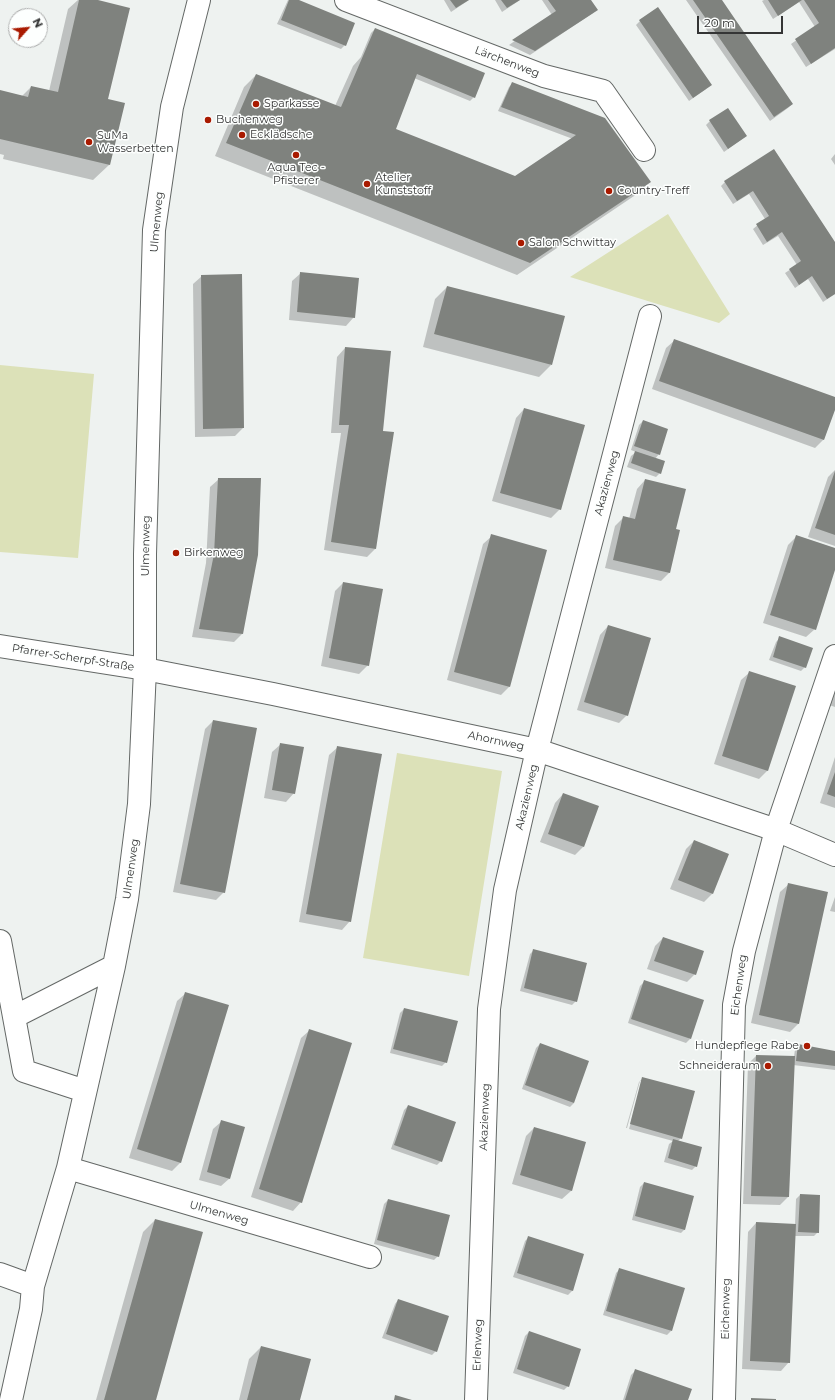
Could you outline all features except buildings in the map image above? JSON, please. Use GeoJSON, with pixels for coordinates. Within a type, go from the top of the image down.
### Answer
{"type":"FeatureCollection","features":[{"type":"Feature","properties":{"kind":"street","name":"Ulmenweg"},"geometry":{"type":"LineString","coordinates":[[11,1400],[31,1309],[34,1286],[68,1168],[114,966],[127,900],[140,804],[145,669],[145,554],[154,230],[172,107],[199,0]]}},
{"type":"Feature","properties":{"kind":"street","name":"Lärchenweg"},"geometry":{"type":"LineString","coordinates":[[346,0],[544,76],[604,91],[644,150]]}},
{"type":"Feature","properties":{"kind":"street","name":"Akazienweg"},"geometry":{"type":"LineString","coordinates":[[479,1289],[489,1010],[505,890],[537,750],[650,316]]}},
{"type":"Feature","properties":{"kind":"street","name":"Pfarrer-Scherpf-Straße"},"geometry":{"type":"LineString","coordinates":[[0,646],[145,669]]}},
{"type":"Feature","properties":{"kind":"street","name":"Eichenweg"},"geometry":{"type":"LineString","coordinates":[[724,1400],[734,1005],[744,951],[776,830],[835,656]]}},
{"type":"Feature","properties":{"kind":"street","name":"Ahornweg"},"geometry":{"type":"LineString","coordinates":[[145,669],[537,750],[776,830],[835,855]]}},
{"type":"Feature","properties":{"kind":"street"},"geometry":{"type":"LineString","coordinates":[[0,940],[24,1071],[85,1091]]}},
{"type":"Feature","properties":{"kind":"street"},"geometry":{"type":"LineString","coordinates":[[14,1017],[114,966]]}},
{"type":"Feature","properties":{"kind":"street","name":"Ulmenweg"},"geometry":{"type":"LineString","coordinates":[[68,1168],[370,1257]]}},
{"type":"Feature","properties":{"kind":"street"},"geometry":{"type":"LineString","coordinates":[[0,1274],[34,1286]]}},
{"type":"Feature","properties":{"kind":"street","name":"Erlenweg"},"geometry":{"type":"LineString","coordinates":[[476,1400],[479,1289]]}},
{"type":"Feature","properties":{"kind":"green space"},"geometry":{"type":"Polygon","coordinates":[[[668,214],[730,314],[719,323],[570,277],[668,214]]]}},
{"type":"Feature","properties":{"kind":"green space"},"geometry":{"type":"Polygon","coordinates":[[[0,365],[94,374],[78,558],[0,552],[0,365]]]}},
{"type":"Feature","properties":{"kind":"green space"},"geometry":{"type":"Polygon","coordinates":[[[397,753],[502,771],[469,976],[363,958],[397,753]]]}},
{"type":"Feature","properties":{"kind":"place","name":"Sparkasse"},"geometry":{"type":"Point","coordinates":[256,104]}},
{"type":"Feature","properties":{"kind":"place","name":"Buchenweg"},"geometry":{"type":"Point","coordinates":[208,120]}},
{"type":"Feature","properties":{"kind":"place","name":"Ecklädsche"},"geometry":{"type":"Point","coordinates":[242,135]}},
{"type":"Feature","properties":{"kind":"place","name":"SuMa Wasserbetten"},"geometry":{"type":"Point","coordinates":[89,142]}},
{"type":"Feature","properties":{"kind":"place","name":"Aqua Tec - Pfisterer"},"geometry":{"type":"Point","coordinates":[296,155]}},
{"type":"Feature","properties":{"kind":"place","name":"Atelier Kunststoff"},"geometry":{"type":"Point","coordinates":[367,184]}},
{"type":"Feature","properties":{"kind":"place","name":"Country-Treff"},"geometry":{"type":"Point","coordinates":[609,191]}},
{"type":"Feature","properties":{"kind":"place","name":"Salon Schwittay"},"geometry":{"type":"Point","coordinates":[521,243]}},
{"type":"Feature","properties":{"kind":"place","name":"Birkenweg"},"geometry":{"type":"Point","coordinates":[176,553]}},
{"type":"Feature","properties":{"kind":"place","name":"Hundepflege Rabe"},"geometry":{"type":"Point","coordinates":[807,1046]}},
{"type":"Feature","properties":{"kind":"place","name":"Schneideraum"},"geometry":{"type":"Point","coordinates":[768,1066]}}]}
